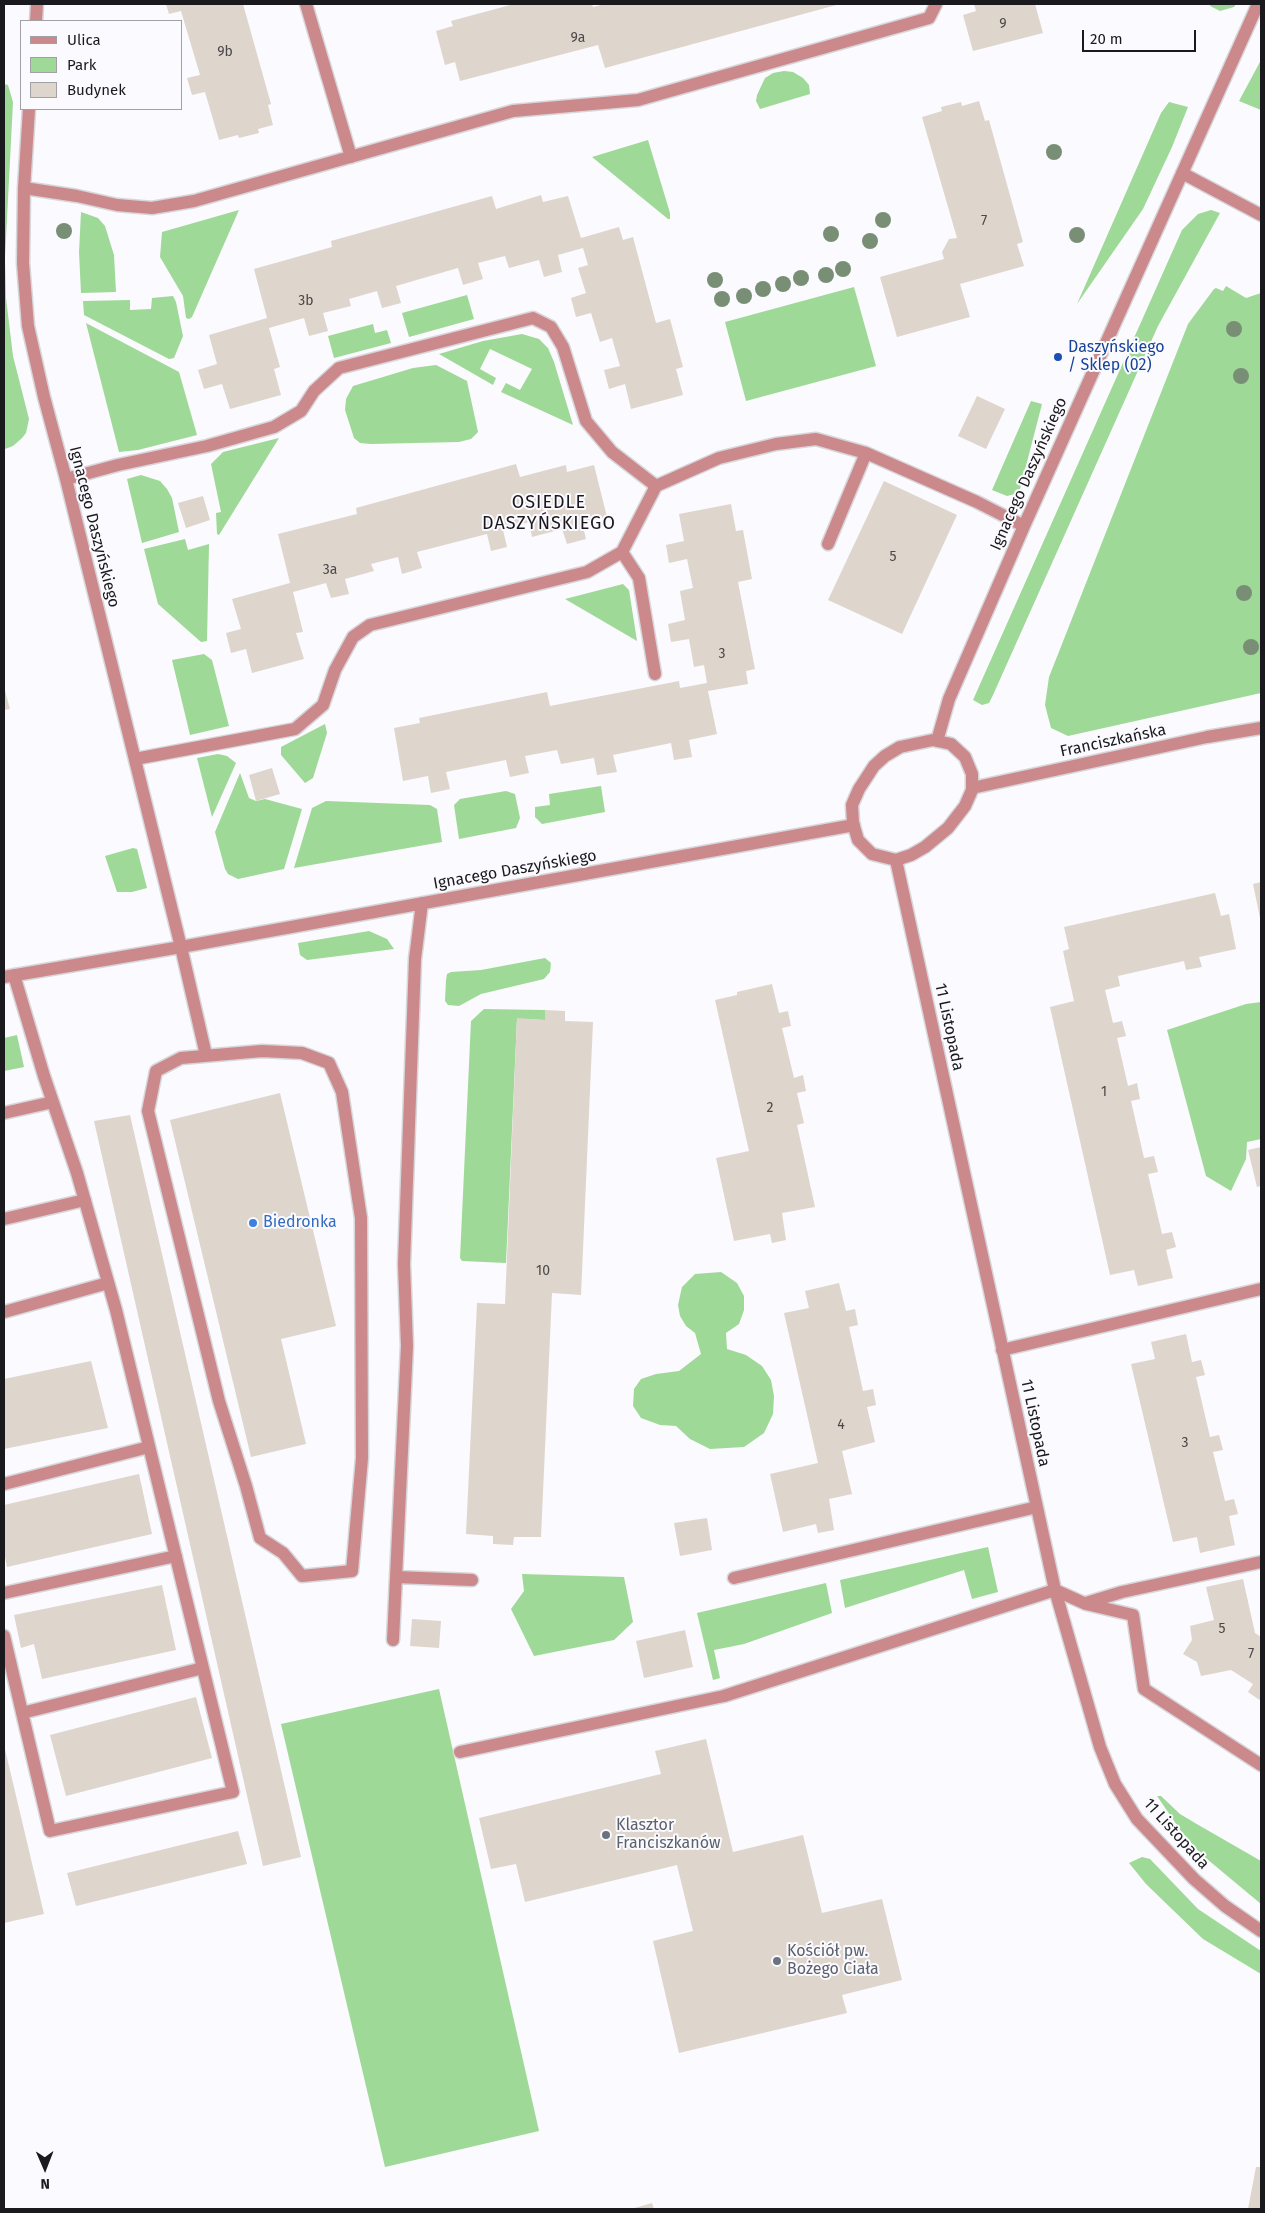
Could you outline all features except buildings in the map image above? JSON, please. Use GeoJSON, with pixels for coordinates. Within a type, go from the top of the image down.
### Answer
{"type":"FeatureCollection","features":[{"type":"Feature","properties":{"kind":"street"},"geometry":{"type":"LineString","coordinates":[[36,20],[37,4]]}},
{"type":"Feature","properties":{"kind":"street"},"geometry":{"type":"LineString","coordinates":[[306,4],[351,157]]}},
{"type":"Feature","properties":{"kind":"street"},"geometry":{"type":"LineString","coordinates":[[24,188],[77,196],[117,205],[152,208],[194,201],[513,111],[638,100],[928,18],[936,4]]}},
{"type":"Feature","properties":{"kind":"street","name":"Ignacego Daszyńskiego"},"geometry":{"type":"LineString","coordinates":[[937,741],[949,700],[1024,526],[1258,4]]}},
{"type":"Feature","properties":{"kind":"street","name":"Ignacego Daszyńskiego"},"geometry":{"type":"LineString","coordinates":[[30,110],[24,188],[23,263],[28,326],[44,398],[66,479],[181,947]]}},
{"type":"Feature","properties":{"kind":"street"},"geometry":{"type":"LineString","coordinates":[[1182,173],[1261,215]]}},
{"type":"Feature","properties":{"kind":"street"},"geometry":{"type":"LineString","coordinates":[[66,479],[118,465],[207,446],[274,427],[300,411],[314,391],[339,368],[533,318],[551,327],[563,347],[586,421],[612,452],[656,486]]}},
{"type":"Feature","properties":{"kind":"street"},"geometry":{"type":"LineString","coordinates":[[135,759],[295,729],[323,705],[336,670],[353,637],[370,625],[587,572],[622,552],[656,486],[719,458],[776,444],[816,439],[866,453],[977,502],[1024,526]]}},
{"type":"Feature","properties":{"kind":"street"},"geometry":{"type":"LineString","coordinates":[[828,544],[866,453]]}},
{"type":"Feature","properties":{"kind":"street"},"geometry":{"type":"LineString","coordinates":[[622,552],[639,578],[655,674]]}},
{"type":"Feature","properties":{"kind":"street","name":"Franciszkańska"},"geometry":{"type":"LineString","coordinates":[[972,788],[1207,737],[1261,728]]}},
{"type":"Feature","properties":{"kind":"street"},"geometry":{"type":"LineString","coordinates":[[937,741],[951,744],[965,757],[972,774],[972,788],[965,806],[948,828],[925,847],[911,855],[896,860],[872,854],[858,840],[852,805],[859,789],[874,766],[885,756],[900,747],[914,742],[937,741]]}},
{"type":"Feature","properties":{"kind":"street","name":"Ignacego Daszyńskiego"},"geometry":{"type":"LineString","coordinates":[[9,976],[181,947],[854,825]]}},
{"type":"Feature","properties":{"kind":"street","name":"11 Listopada"},"geometry":{"type":"LineString","coordinates":[[896,860],[1036,1507],[1055,1590],[1090,1716],[1115,1784],[1137,1819],[1163,1848],[1225,1906],[1261,1931]]}},
{"type":"Feature","properties":{"kind":"street"},"geometry":{"type":"LineString","coordinates":[[393,1640],[407,1346],[404,1264],[415,959],[422,903]]}},
{"type":"Feature","properties":{"kind":"street"},"geometry":{"type":"LineString","coordinates":[[181,947],[206,1056]]}},
{"type":"Feature","properties":{"kind":"street"},"geometry":{"type":"LineString","coordinates":[[4,1636],[50,1831],[233,1792],[108,1283],[85,1200],[9,976]]}},
{"type":"Feature","properties":{"kind":"street"},"geometry":{"type":"LineString","coordinates":[[262,1051],[302,1052],[329,1063],[342,1092],[361,1218],[362,1458],[352,1571],[302,1576],[283,1553],[260,1538],[246,1486],[219,1402],[148,1112],[156,1071],[181,1058],[206,1056],[262,1051]]}},
{"type":"Feature","properties":{"kind":"street"},"geometry":{"type":"LineString","coordinates":[[4,1113],[53,1102]]}},
{"type":"Feature","properties":{"kind":"street"},"geometry":{"type":"LineString","coordinates":[[4,1219],[85,1200]]}},
{"type":"Feature","properties":{"kind":"street"},"geometry":{"type":"LineString","coordinates":[[4,1312],[108,1283]]}},
{"type":"Feature","properties":{"kind":"street"},"geometry":{"type":"LineString","coordinates":[[1002,1350],[1261,1289]]}},
{"type":"Feature","properties":{"kind":"street"},"geometry":{"type":"LineString","coordinates":[[4,1484],[149,1447]]}},
{"type":"Feature","properties":{"kind":"street"},"geometry":{"type":"LineString","coordinates":[[734,1578],[1036,1507]]}},
{"type":"Feature","properties":{"kind":"street"},"geometry":{"type":"LineString","coordinates":[[4,1593],[176,1556]]}},
{"type":"Feature","properties":{"kind":"street"},"geometry":{"type":"LineString","coordinates":[[1086,1604],[1122,1592],[1261,1562]]}},
{"type":"Feature","properties":{"kind":"street"},"geometry":{"type":"LineString","coordinates":[[396,1577],[472,1580]]}},
{"type":"Feature","properties":{"kind":"street"},"geometry":{"type":"LineString","coordinates":[[460,1752],[724,1696],[1055,1590],[1086,1604],[1133,1616],[1144,1688],[1261,1765]]}},
{"type":"Feature","properties":{"kind":"street"},"geometry":{"type":"LineString","coordinates":[[22,1712],[203,1668]]}},
{"type":"Feature","properties":{"kind":"green space"},"geometry":{"type":"Polygon","coordinates":[[[1211,4],[1236,4],[1234,7],[1220,11],[1210,6],[1211,4]]]}},
{"type":"Feature","properties":{"kind":"green space"},"geometry":{"type":"Polygon","coordinates":[[[1261,60],[1261,110],[1239,101],[1261,60]]]}},
{"type":"Feature","properties":{"kind":"green space"},"geometry":{"type":"Polygon","coordinates":[[[793,72],[803,78],[809,85],[810,94],[760,109],[756,101],[765,78],[773,73],[793,72]]]}},
{"type":"Feature","properties":{"kind":"green space"},"geometry":{"type":"Polygon","coordinates":[[[4,84],[8,85],[13,102],[5,258],[6,298],[13,356],[29,419],[26,433],[22,438],[13,446],[5,449],[4,439],[4,84]]]}},
{"type":"Feature","properties":{"kind":"green space"},"geometry":{"type":"Polygon","coordinates":[[[1169,102],[1188,107],[1172,147],[1143,209],[1077,304],[1161,113],[1169,102]]]}},
{"type":"Feature","properties":{"kind":"green space"},"geometry":{"type":"Polygon","coordinates":[[[648,140],[670,213],[670,219],[592,157],[648,140]]]}},
{"type":"Feature","properties":{"kind":"green space"},"geometry":{"type":"Polygon","coordinates":[[[239,210],[192,317],[186,318],[183,296],[160,257],[162,232],[239,210]]]}},
{"type":"Feature","properties":{"kind":"green space"},"geometry":{"type":"Polygon","coordinates":[[[1211,210],[1220,213],[1158,326],[993,695],[989,703],[982,705],[973,700],[1182,230],[1198,214],[1211,210]]]}},
{"type":"Feature","properties":{"kind":"green space"},"geometry":{"type":"Polygon","coordinates":[[[81,212],[98,218],[105,226],[114,255],[116,292],[81,293],[79,252],[81,212]]]}},
{"type":"Feature","properties":{"kind":"green space"},"geometry":{"type":"Polygon","coordinates":[[[1226,286],[1246,298],[1261,293],[1261,693],[1068,736],[1051,728],[1045,705],[1049,677],[1188,324],[1214,289],[1223,291],[1226,286]]]}},
{"type":"Feature","properties":{"kind":"green space"},"geometry":{"type":"Polygon","coordinates":[[[854,287],[876,366],[746,401],[725,322],[854,287]]]}},
{"type":"Feature","properties":{"kind":"green space"},"geometry":{"type":"Polygon","coordinates":[[[467,295],[474,319],[409,337],[402,313],[467,295]]]}},
{"type":"Feature","properties":{"kind":"green space"},"geometry":{"type":"Polygon","coordinates":[[[173,296],[183,336],[174,358],[169,359],[84,315],[83,301],[130,300],[130,310],[151,309],[152,298],[173,296]]]}},
{"type":"Feature","properties":{"kind":"green space"},"geometry":{"type":"Polygon","coordinates":[[[86,323],[179,372],[197,435],[138,450],[119,452],[86,323]]]}},
{"type":"Feature","properties":{"kind":"green space"},"geometry":{"type":"Polygon","coordinates":[[[373,324],[375,333],[387,330],[391,343],[334,358],[328,336],[373,324]]]}},
{"type":"Feature","properties":{"kind":"green space"},"geometry":{"type":"Polygon","coordinates":[[[522,334],[539,339],[548,348],[573,425],[501,392],[506,383],[520,390],[532,369],[490,349],[480,369],[496,378],[493,385],[439,354],[483,341],[522,334]]]}},
{"type":"Feature","properties":{"kind":"green space"},"geometry":{"type":"Polygon","coordinates":[[[436,365],[467,381],[478,432],[471,439],[459,442],[371,444],[360,443],[354,438],[345,410],[346,399],[353,386],[413,368],[436,365]]]}},
{"type":"Feature","properties":{"kind":"green space"},"geometry":{"type":"Polygon","coordinates":[[[1031,401],[1042,404],[1019,493],[1007,496],[992,490],[1031,401]]]}},
{"type":"Feature","properties":{"kind":"green space"},"geometry":{"type":"Polygon","coordinates":[[[279,438],[219,535],[217,534],[216,513],[221,512],[211,464],[223,452],[279,438]]]}},
{"type":"Feature","properties":{"kind":"green space"},"geometry":{"type":"Polygon","coordinates":[[[141,475],[160,481],[167,489],[172,498],[179,532],[142,543],[127,479],[141,475]]]}},
{"type":"Feature","properties":{"kind":"green space"},"geometry":{"type":"Polygon","coordinates":[[[185,539],[188,550],[209,544],[207,641],[201,642],[158,604],[144,549],[185,539]]]}},
{"type":"Feature","properties":{"kind":"green space"},"geometry":{"type":"Polygon","coordinates":[[[623,584],[629,590],[637,641],[565,599],[623,584]]]}},
{"type":"Feature","properties":{"kind":"green space"},"geometry":{"type":"Polygon","coordinates":[[[204,654],[212,660],[229,726],[190,735],[172,660],[204,654]]]}},
{"type":"Feature","properties":{"kind":"green space"},"geometry":{"type":"Polygon","coordinates":[[[325,724],[327,733],[313,778],[305,783],[281,755],[281,747],[325,724]]]}},
{"type":"Feature","properties":{"kind":"green space"},"geometry":{"type":"Polygon","coordinates":[[[218,754],[227,756],[236,763],[212,817],[197,758],[218,754]]]}},
{"type":"Feature","properties":{"kind":"green space"},"geometry":{"type":"Polygon","coordinates":[[[240,773],[249,798],[256,801],[265,799],[302,809],[284,869],[238,879],[228,874],[225,869],[215,832],[240,773]]]}},
{"type":"Feature","properties":{"kind":"green space"},"geometry":{"type":"Polygon","coordinates":[[[601,786],[605,812],[542,824],[535,817],[535,807],[550,805],[549,794],[601,786]]]}},
{"type":"Feature","properties":{"kind":"green space"},"geometry":{"type":"Polygon","coordinates":[[[506,791],[515,794],[520,818],[516,828],[459,839],[454,805],[460,799],[506,791]]]}},
{"type":"Feature","properties":{"kind":"green space"},"geometry":{"type":"Polygon","coordinates":[[[326,801],[430,805],[437,809],[442,842],[294,868],[312,808],[326,801]]]}},
{"type":"Feature","properties":{"kind":"green space"},"geometry":{"type":"Polygon","coordinates":[[[133,848],[137,849],[147,888],[132,892],[117,892],[105,856],[133,848]]]}},
{"type":"Feature","properties":{"kind":"green space"},"geometry":{"type":"Polygon","coordinates":[[[369,931],[387,939],[394,949],[307,960],[300,955],[298,943],[369,931]]]}},
{"type":"Feature","properties":{"kind":"green space"},"geometry":{"type":"Polygon","coordinates":[[[545,958],[551,963],[550,972],[544,979],[481,994],[459,1006],[448,1005],[445,1001],[447,974],[451,972],[481,970],[545,958]]]}},
{"type":"Feature","properties":{"kind":"green space"},"geometry":{"type":"Polygon","coordinates":[[[1261,1002],[1261,1139],[1247,1142],[1246,1159],[1231,1191],[1206,1176],[1167,1030],[1246,1004],[1261,1002]]]}},
{"type":"Feature","properties":{"kind":"green space"},"geometry":{"type":"Polygon","coordinates":[[[484,1009],[545,1010],[545,1020],[517,1019],[506,1263],[462,1261],[460,1258],[471,1021],[484,1009]]]}},
{"type":"Feature","properties":{"kind":"green space"},"geometry":{"type":"Polygon","coordinates":[[[17,1035],[24,1067],[4,1071],[4,1038],[17,1035]]]}},
{"type":"Feature","properties":{"kind":"green space"},"geometry":{"type":"Polygon","coordinates":[[[721,1272],[737,1283],[744,1296],[744,1310],[739,1324],[726,1333],[727,1349],[746,1355],[762,1366],[771,1380],[774,1396],[773,1414],[764,1433],[744,1447],[710,1449],[690,1439],[676,1426],[660,1425],[641,1418],[633,1406],[634,1389],[641,1379],[656,1374],[679,1371],[701,1354],[695,1333],[686,1326],[680,1316],[678,1305],[682,1287],[695,1274],[721,1272]]]}},
{"type":"Feature","properties":{"kind":"green space"},"geometry":{"type":"Polygon","coordinates":[[[988,1547],[998,1592],[972,1599],[964,1570],[845,1608],[840,1580],[988,1547]]]}},
{"type":"Feature","properties":{"kind":"green space"},"geometry":{"type":"Polygon","coordinates":[[[522,1574],[624,1577],[633,1622],[614,1640],[534,1656],[511,1609],[524,1591],[522,1574]]]}},
{"type":"Feature","properties":{"kind":"green space"},"geometry":{"type":"Polygon","coordinates":[[[826,1583],[832,1613],[744,1644],[714,1650],[720,1678],[713,1680],[697,1613],[826,1583]]]}},
{"type":"Feature","properties":{"kind":"green space"},"geometry":{"type":"Polygon","coordinates":[[[439,1689],[539,2131],[385,2167],[281,1724],[439,1689]]]}},
{"type":"Feature","properties":{"kind":"green space"},"geometry":{"type":"Polygon","coordinates":[[[1157,1796],[1161,1796],[1180,1814],[1261,1861],[1261,1904],[1201,1854],[1181,1831],[1157,1796]]]}},
{"type":"Feature","properties":{"kind":"green space"},"geometry":{"type":"Polygon","coordinates":[[[1142,1857],[1150,1859],[1198,1909],[1261,1951],[1261,1974],[1203,1939],[1146,1884],[1129,1863],[1142,1857]]]}},
{"type":"Feature","properties":{"kind":"place","name":"Daszyńskiego / Sklep (02)"},"geometry":{"type":"Point","coordinates":[1058,357]}},
{"type":"Feature","properties":{"kind":"place","name":"Biedronka"},"geometry":{"type":"Point","coordinates":[253,1223]}},
{"type":"Feature","properties":{"kind":"place","name":"Klasztor Franciszkanów"},"geometry":{"type":"Point","coordinates":[606,1835]}},
{"type":"Feature","properties":{"kind":"place","name":"Kościół pw. Bożego Ciała"},"geometry":{"type":"Point","coordinates":[777,1961]}},
{"type":"Feature","properties":{"kind":"district","name":"OSIEDLE DASZYŃSKIEGO"},"geometry":{"type":"Point","coordinates":[549,513]}}]}
